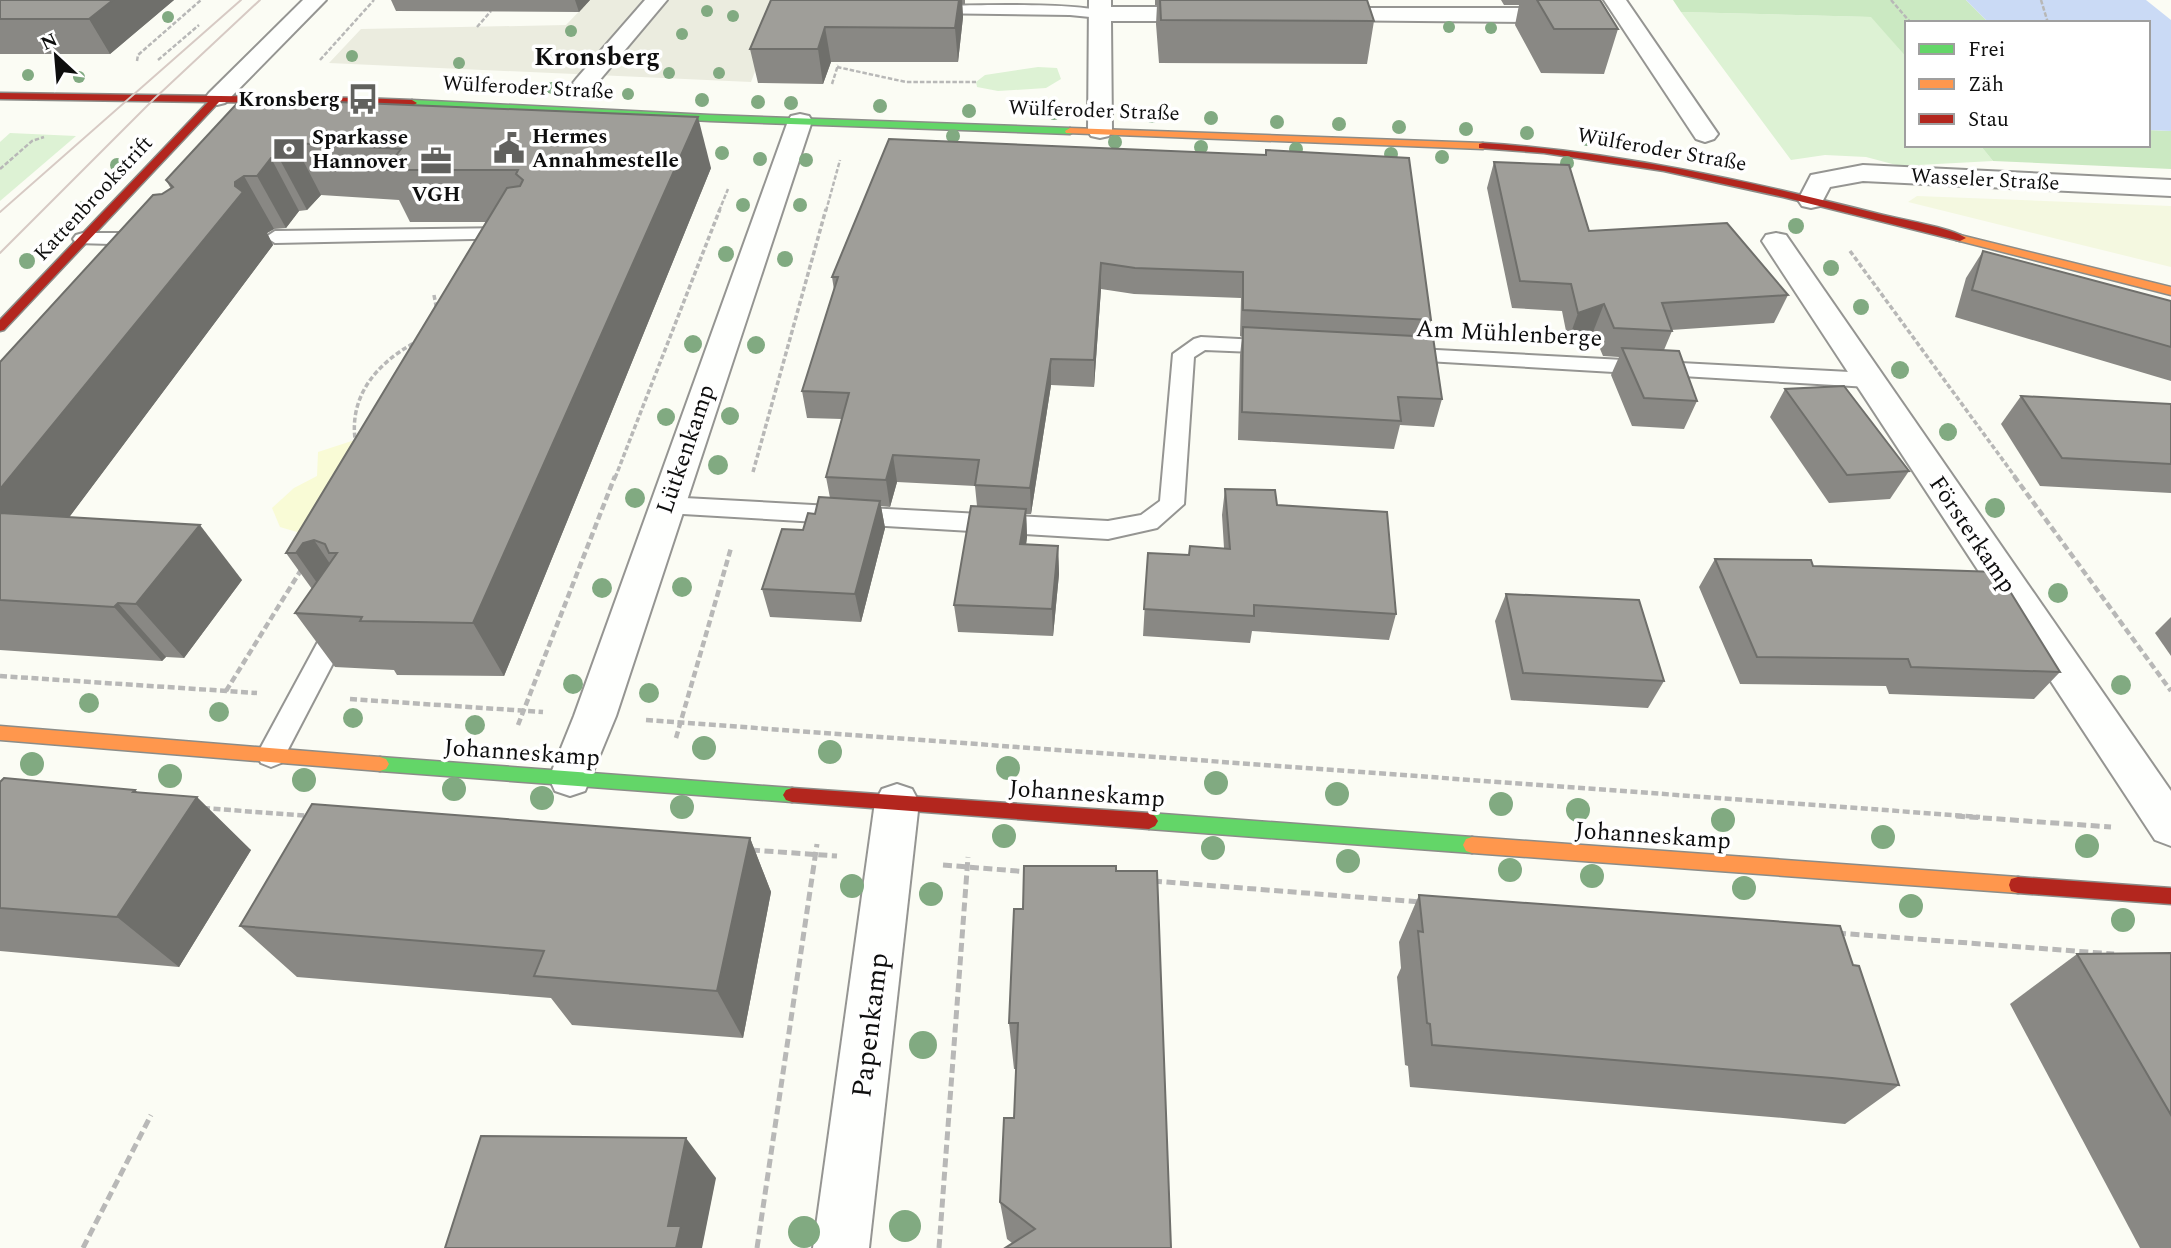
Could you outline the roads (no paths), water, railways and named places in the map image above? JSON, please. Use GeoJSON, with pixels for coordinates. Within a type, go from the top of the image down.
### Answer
{"type":"FeatureCollection","features":[{"type":"Feature","properties":{"kind":"main road","name":"Wülferoder Straße"},"geometry":{"type":"LineString","coordinates":[[0,96],[68,99],[318,97],[800,121],[1506,147],[1613,159],[1811,200],[2171,291]]}},
{"type":"Feature","properties":{"kind":"main road","name":"Kattenbrookstrift"},"geometry":{"type":"LineString","coordinates":[[0,327],[217,98]]}},
{"type":"Feature","properties":{"kind":"main road","name":"Johanneskamp"},"geometry":{"type":"LineString","coordinates":[[0,733],[659,785],[2171,895]]}},
{"type":"Feature","properties":{"kind":"street"},"geometry":{"type":"LineString","coordinates":[[217,98],[315,0]]}},
{"type":"Feature","properties":{"kind":"street"},"geometry":{"type":"LineString","coordinates":[[585,83],[656,0]]}},
{"type":"Feature","properties":{"kind":"street"},"geometry":{"type":"LineString","coordinates":[[1615,0],[1705,134]]}},
{"type":"Feature","properties":{"kind":"street"},"geometry":{"type":"LineString","coordinates":[[1100,131],[1100,7],[1227,15]]}},
{"type":"Feature","properties":{"kind":"street"},"geometry":{"type":"LineString","coordinates":[[1294,15],[1538,15]]}},
{"type":"Feature","properties":{"kind":"street","name":"Lütkenkamp"},"geometry":{"type":"LineString","coordinates":[[570,778],[596,716],[666,505],[800,121]]}},
{"type":"Feature","properties":{"kind":"street","name":"Wasseler Straße"},"geometry":{"type":"LineString","coordinates":[[1811,200],[1820,181],[1863,173],[2171,188]]}},
{"type":"Feature","properties":{"kind":"street","name":"Försterkamp"},"geometry":{"type":"LineString","coordinates":[[1776,241],[2171,827]]}},
{"type":"Feature","properties":{"kind":"street","name":"Papenkamp"},"geometry":{"type":"LineString","coordinates":[[841,1248],[897,802]]}},
{"type":"Feature","properties":{"kind":"lane"},"geometry":{"type":"LineString","coordinates":[[907,10],[1070,11],[1100,7]]}},
{"type":"Feature","properties":{"kind":"lane"},"geometry":{"type":"LineString","coordinates":[[275,237],[531,234]]}},
{"type":"Feature","properties":{"kind":"lane"},"geometry":{"type":"LineString","coordinates":[[83,239],[169,239]]}},
{"type":"Feature","properties":{"kind":"lane"},"geometry":{"type":"LineString","coordinates":[[666,505],[1108,530],[1148,522],[1172,503],[1184,354],[1201,343],[1298,348]]}},
{"type":"Feature","properties":{"kind":"lane","name":"Am Mühlenberge"},"geometry":{"type":"LineString","coordinates":[[1382,353],[1869,380]]}},
{"type":"Feature","properties":{"kind":"lane"},"geometry":{"type":"LineString","coordinates":[[271,755],[350,607]]}},
{"type":"Feature","properties":{"kind":"water"},"geometry":{"type":"Polygon","coordinates":[[[1966,0],[2146,0],[2171,20],[2171,131],[2150,130],[2150,21],[1987,21],[1966,0]]]}},
{"type":"Feature","properties":{"kind":"tram line"},"geometry":{"type":"LineString","coordinates":[[0,212],[241,0]]}},
{"type":"Feature","properties":{"kind":"tram line"},"geometry":{"type":"LineString","coordinates":[[0,253],[154,99],[260,0]]}},
{"type":"Feature","properties":{"kind":"place","name":"Kronsberg"},"geometry":{"type":"Point","coordinates":[363,99]}},
{"type":"Feature","properties":{"kind":"place","name":"Hermes Annahmestelle"},"geometry":{"type":"Point","coordinates":[509,148]}},
{"type":"Feature","properties":{"kind":"place","name":"Sparkasse Hannover"},"geometry":{"type":"Point","coordinates":[289,149]}},
{"type":"Feature","properties":{"kind":"place","name":"VGH"},"geometry":{"type":"Point","coordinates":[436,161]}},
{"type":"Feature","properties":{"kind":"district","name":"Kronsberg"},"geometry":{"type":"Point","coordinates":[597,56]}}]}
